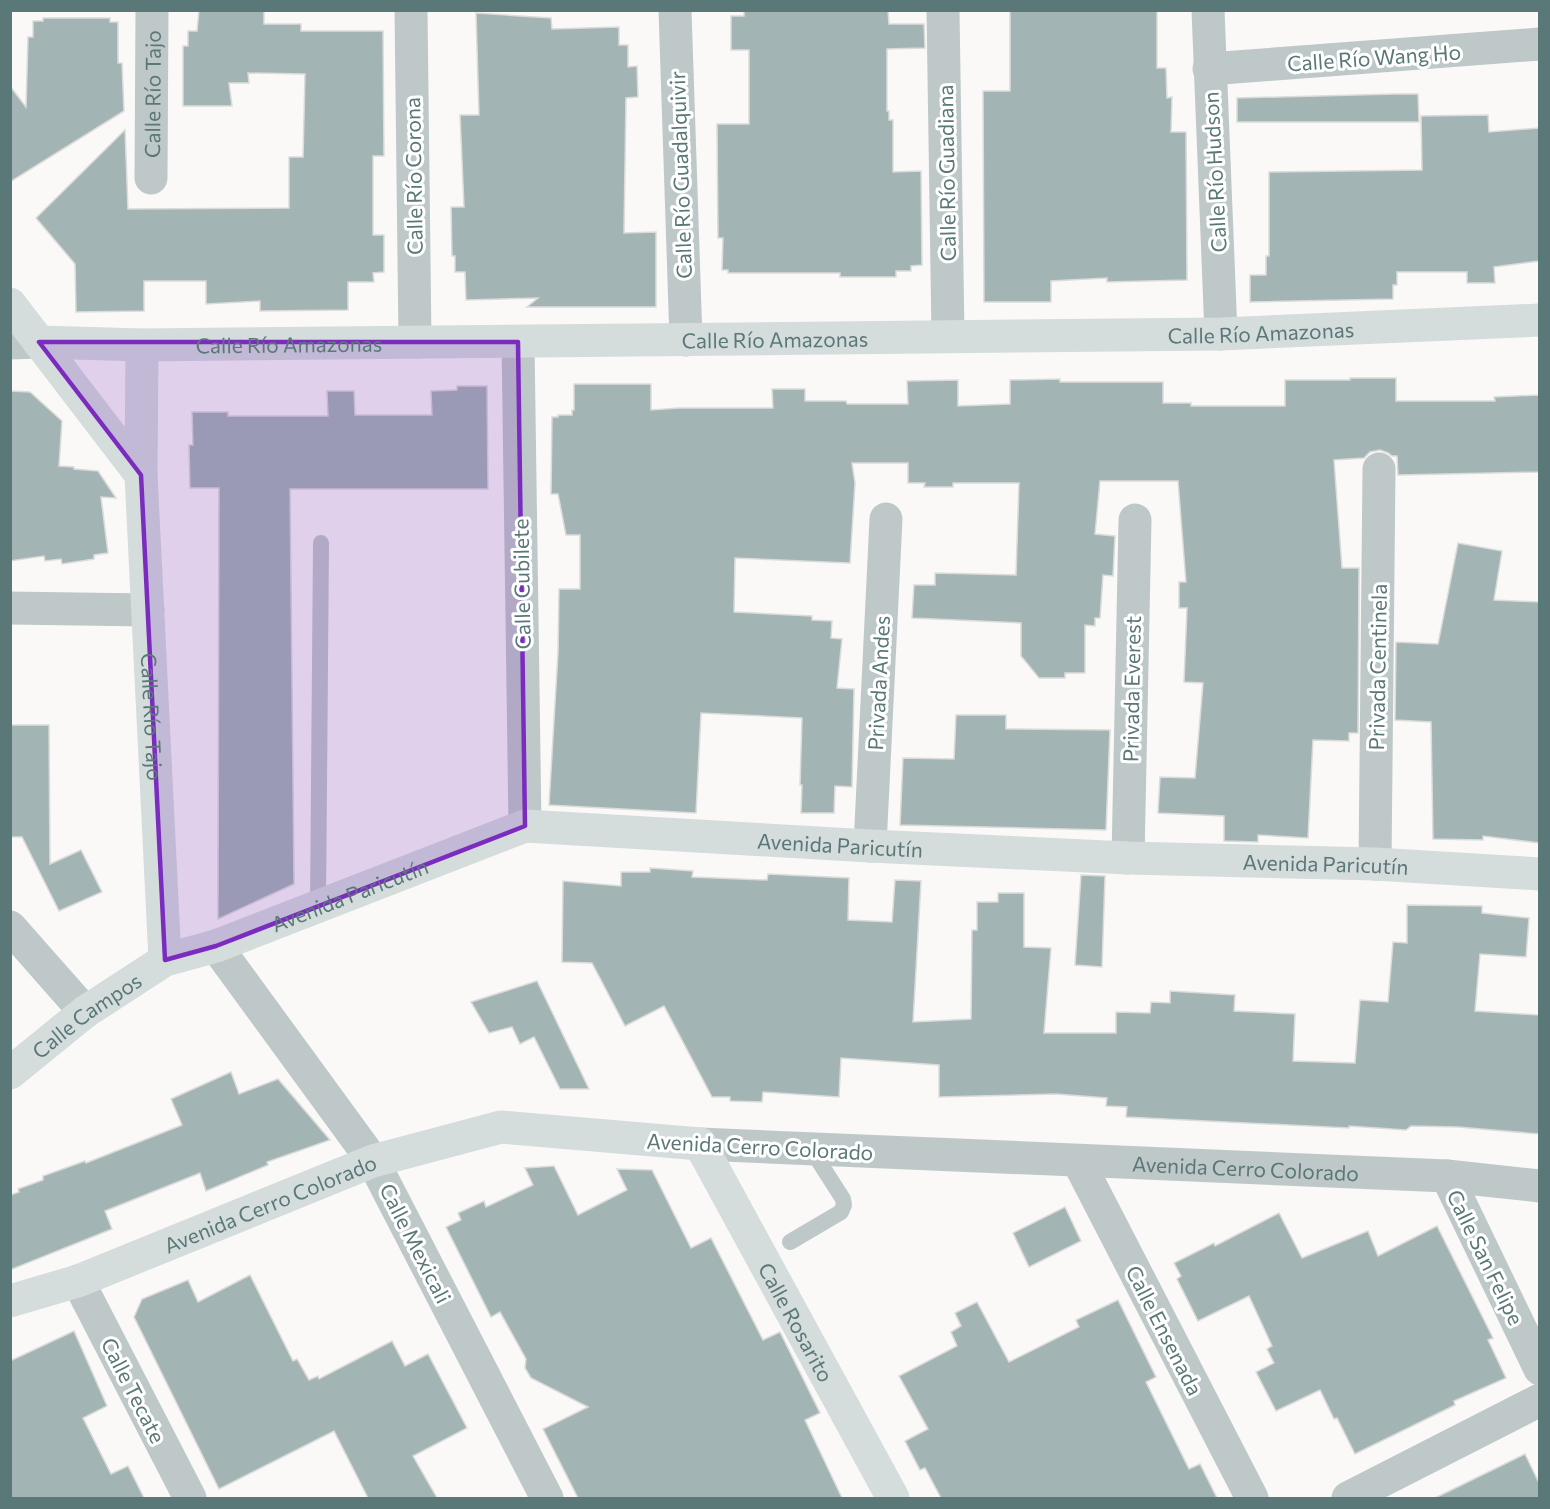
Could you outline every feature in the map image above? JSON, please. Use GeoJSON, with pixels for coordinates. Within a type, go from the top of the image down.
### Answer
{"type":"FeatureCollection","features":[{"type":"Feature","properties":{"kind":"street","name":"Calle Río Tajo"},"geometry":{"type":"LineString","coordinates":[[151,178],[152,10]]}},
{"type":"Feature","properties":{"kind":"street","name":"Calle Río Corona"},"geometry":{"type":"LineString","coordinates":[[411,10],[415,342]]}},
{"type":"Feature","properties":{"kind":"street","name":"Calle Río Guadalquivir"},"geometry":{"type":"LineString","coordinates":[[675,10],[686,340]]}},
{"type":"Feature","properties":{"kind":"street","name":"Calle Río Guadiana"},"geometry":{"type":"LineString","coordinates":[[943,10],[948,336]]}},
{"type":"Feature","properties":{"kind":"street","name":"Calle Río Hudson"},"geometry":{"type":"LineString","coordinates":[[1208,10],[1221,334]]}},
{"type":"Feature","properties":{"kind":"street","name":"Calle Río Wang Ho"},"geometry":{"type":"LineString","coordinates":[[1209,69],[1539,44]]}},
{"type":"Feature","properties":{"kind":"street"},"geometry":{"type":"LineString","coordinates":[[10,304],[25,342],[141,475]]}},
{"type":"Feature","properties":{"kind":"street","name":"Calle Río Amazonas"},"geometry":{"type":"LineString","coordinates":[[25,342],[142,345],[1221,334],[1539,320]]}},
{"type":"Feature","properties":{"kind":"street","name":"Calle Cubilete"},"geometry":{"type":"LineString","coordinates":[[518,342],[525,826]]}},
{"type":"Feature","properties":{"kind":"street","name":"Calle Río Tajo"},"geometry":{"type":"LineString","coordinates":[[142,345],[141,475],[165,960]]}},
{"type":"Feature","properties":{"kind":"street","name":"Privada Centinela"},"geometry":{"type":"LineString","coordinates":[[1375,864],[1379,469]]}},
{"type":"Feature","properties":{"kind":"street","name":"Privada Andes"},"geometry":{"type":"LineString","coordinates":[[870,846],[886,519]]}},
{"type":"Feature","properties":{"kind":"street","name":"Privada Everest"},"geometry":{"type":"LineString","coordinates":[[1128,858],[1135,520]]}},
{"type":"Feature","properties":{"kind":"street"},"geometry":{"type":"LineString","coordinates":[[10,608],[148,610]]}},
{"type":"Feature","properties":{"kind":"street","name":"Avenida Paricutín"},"geometry":{"type":"LineString","coordinates":[[165,960],[216,946],[525,826],[1128,858],[1375,864],[1539,873]]}},
{"type":"Feature","properties":{"kind":"street"},"geometry":{"type":"LineString","coordinates":[[10,927],[85,1012]]}},
{"type":"Feature","properties":{"kind":"street","name":"Calle Mexicali"},"geometry":{"type":"LineString","coordinates":[[216,946],[373,1161],[547,1498]]}},
{"type":"Feature","properties":{"kind":"street","name":"Calle Campos"},"geometry":{"type":"LineString","coordinates":[[10,1073],[85,1012],[165,960]]}},
{"type":"Feature","properties":{"kind":"street","name":"Avenida Cerro Colorado"},"geometry":{"type":"LineString","coordinates":[[10,1302],[78,1281],[373,1161],[501,1127],[700,1144],[1447,1176],[1539,1186]]}},
{"type":"Feature","properties":{"kind":"street","name":"Calle Rosarito"},"geometry":{"type":"LineString","coordinates":[[700,1144],[893,1498]]}},
{"type":"Feature","properties":{"kind":"street","name":"Calle Ensenada"},"geometry":{"type":"LineString","coordinates":[[1078,1161],[1252,1498]]}},
{"type":"Feature","properties":{"kind":"street","name":"Calle San Felipe"},"geometry":{"type":"LineString","coordinates":[[1447,1176],[1539,1369]]}},
{"type":"Feature","properties":{"kind":"street","name":"Calle Tecate"},"geometry":{"type":"LineString","coordinates":[[78,1281],[190,1498]]}},
{"type":"Feature","properties":{"kind":"street"},"geometry":{"type":"LineString","coordinates":[[1348,1498],[1539,1400]]}},
{"type":"Feature","properties":{"kind":"lane"},"geometry":{"type":"LineString","coordinates":[[318,906],[321,543]]}},
{"type":"Feature","properties":{"kind":"lane"},"geometry":{"type":"LineString","coordinates":[[790,1242],[841,1212],[844,1205],[843,1199],[811,1149]]}},
{"type":"Feature","properties":{"kind":"highlighted area"},"geometry":{"type":"Polygon","coordinates":[[[39,342],[518,342],[525,826],[216,946],[165,960],[141,475],[39,342]]]}},
{"type":"Feature","properties":{"kind":"building"},"geometry":{"type":"Polygon","coordinates":[[[199,10],[264,10],[264,24],[301,24],[301,31],[383,31],[384,156],[373,156],[373,235],[384,235],[384,272],[373,273],[374,282],[348,282],[348,310],[260,311],[260,301],[206,304],[206,281],[144,281],[144,311],[76,312],[75,264],[36,218],[125,130],[128,209],[289,208],[289,157],[303,157],[305,74],[248,73],[249,83],[229,83],[232,106],[183,106],[183,46],[188,46],[188,31],[197,31],[199,10]]]}},
{"type":"Feature","properties":{"kind":"building"},"geometry":{"type":"Polygon","coordinates":[[[744,10],[888,10],[889,24],[924,24],[925,48],[887,49],[887,111],[889,111],[889,120],[893,120],[893,172],[921,171],[922,265],[911,266],[911,271],[896,271],[896,277],[840,277],[840,273],[728,273],[728,270],[722,270],[723,238],[718,238],[717,124],[749,124],[749,50],[731,50],[731,16],[744,16],[744,10]]]}},
{"type":"Feature","properties":{"kind":"building"},"geometry":{"type":"Polygon","coordinates":[[[1010,10],[1157,10],[1157,68],[1166,68],[1167,98],[1172,97],[1171,132],[1186,132],[1187,280],[1107,282],[1107,278],[1051,281],[1051,302],[984,302],[983,91],[1010,91],[1010,10]]]}},
{"type":"Feature","properties":{"kind":"building"},"geometry":{"type":"Polygon","coordinates":[[[476,13],[551,18],[552,29],[619,27],[619,45],[628,45],[628,67],[637,66],[638,97],[626,98],[624,233],[656,232],[656,307],[527,307],[538,298],[466,300],[465,272],[455,272],[455,256],[452,256],[451,207],[464,207],[460,115],[479,115],[476,13]]]}},
{"type":"Feature","properties":{"kind":"building"},"geometry":{"type":"Polygon","coordinates":[[[43,18],[110,18],[110,22],[118,22],[118,63],[122,63],[124,111],[10,182],[10,86],[26,107],[28,37],[33,37],[33,21],[43,21],[43,18]]]}},
{"type":"Feature","properties":{"kind":"building"},"geometry":{"type":"Polygon","coordinates":[[[1418,94],[1419,122],[1237,122],[1237,98],[1418,94]]]}},
{"type":"Feature","properties":{"kind":"building"},"geometry":{"type":"Polygon","coordinates":[[[1488,115],[1489,132],[1539,128],[1539,261],[1494,267],[1495,283],[1467,283],[1467,272],[1397,272],[1397,285],[1393,285],[1393,299],[1250,302],[1250,275],[1266,275],[1266,256],[1269,256],[1269,172],[1422,170],[1421,116],[1488,115]]]}},
{"type":"Feature","properties":{"kind":"building"},"geometry":{"type":"Polygon","coordinates":[[[1350,378],[1396,378],[1396,401],[1495,401],[1494,397],[1539,395],[1539,472],[1398,475],[1397,456],[1380,450],[1370,452],[1364,458],[1334,460],[1342,568],[1359,568],[1358,733],[1349,733],[1349,741],[1313,740],[1308,838],[1258,835],[1258,842],[1224,841],[1224,816],[1158,813],[1160,777],[1195,778],[1203,683],[1184,682],[1187,608],[1179,608],[1179,582],[1186,582],[1178,481],[1100,481],[1095,534],[1115,536],[1113,576],[1103,575],[1100,618],[1095,618],[1095,626],[1085,625],[1085,673],[1065,673],[1065,678],[1039,678],[1021,656],[1021,623],[912,618],[914,585],[935,585],[935,573],[1016,575],[1019,483],[953,483],[953,487],[924,487],[925,483],[908,483],[908,463],[852,463],[855,483],[850,563],[735,558],[734,612],[812,616],[812,620],[832,621],[831,638],[842,639],[837,688],[854,689],[852,787],[835,786],[834,813],[801,813],[802,718],[701,713],[696,813],[549,805],[558,653],[559,589],[580,589],[580,535],[566,535],[558,494],[551,494],[552,417],[572,415],[574,384],[651,384],[651,410],[773,408],[772,389],[805,389],[805,401],[908,404],[907,381],[958,380],[958,406],[1010,404],[1010,380],[1060,379],[1060,382],[1163,382],[1163,403],[1191,403],[1191,406],[1285,406],[1285,380],[1350,380],[1350,378]]]}},
{"type":"Feature","properties":{"kind":"building"},"geometry":{"type":"Polygon","coordinates":[[[457,386],[487,386],[488,489],[290,489],[294,884],[218,919],[219,488],[190,488],[189,445],[193,445],[192,412],[228,412],[228,416],[328,416],[327,391],[354,391],[355,415],[432,415],[431,391],[457,390],[457,386]]]}},
{"type":"Feature","properties":{"kind":"building"},"geometry":{"type":"Polygon","coordinates":[[[10,391],[30,392],[62,421],[59,466],[98,471],[116,498],[101,497],[108,553],[94,555],[94,559],[62,564],[61,559],[45,561],[44,556],[10,561],[10,391]]]}},
{"type":"Feature","properties":{"kind":"building"},"geometry":{"type":"Polygon","coordinates":[[[1458,543],[1502,551],[1494,600],[1539,602],[1539,843],[1483,836],[1483,840],[1433,839],[1431,722],[1395,720],[1396,642],[1438,644],[1458,543]]]}},
{"type":"Feature","properties":{"kind":"building"},"geometry":{"type":"Polygon","coordinates":[[[956,715],[1006,715],[1006,729],[1110,730],[1106,830],[900,825],[903,758],[954,759],[956,715]]]}},
{"type":"Feature","properties":{"kind":"building"},"geometry":{"type":"Polygon","coordinates":[[[10,725],[49,725],[50,864],[81,850],[102,892],[59,911],[22,837],[10,837],[10,725]]]}},
{"type":"Feature","properties":{"kind":"building"},"geometry":{"type":"Polygon","coordinates":[[[650,868],[693,871],[692,877],[767,880],[768,874],[849,878],[848,920],[892,922],[895,880],[921,881],[913,1022],[971,1019],[972,930],[977,930],[977,902],[998,902],[998,893],[1024,893],[1024,947],[1051,948],[1044,1033],[1116,1033],[1116,1012],[1150,1013],[1151,1002],[1170,1003],[1170,991],[1235,995],[1234,1011],[1295,1014],[1293,1061],[1355,1063],[1360,1000],[1388,1002],[1393,942],[1407,943],[1407,905],[1482,906],[1482,913],[1529,918],[1526,957],[1480,954],[1475,1011],[1539,1015],[1539,1134],[1458,1127],[1411,1126],[1406,1130],[1126,1117],[1127,1107],[1106,1106],[1107,1098],[1056,1094],[939,1097],[939,1065],[841,1058],[839,1097],[763,1092],[762,1102],[730,1101],[730,1097],[712,1097],[664,1006],[625,1026],[592,963],[562,962],[563,881],[621,886],[621,872],[650,872],[650,868]]]}},
{"type":"Feature","properties":{"kind":"building"},"geometry":{"type":"Polygon","coordinates":[[[1081,875],[1105,876],[1102,967],[1075,965],[1081,875]]]}},
{"type":"Feature","properties":{"kind":"building"},"geometry":{"type":"Polygon","coordinates":[[[537,981],[589,1089],[560,1089],[534,1037],[520,1044],[512,1027],[489,1033],[471,1002],[537,981]]]}},
{"type":"Feature","properties":{"kind":"building"},"geometry":{"type":"Polygon","coordinates":[[[231,1072],[239,1094],[278,1079],[330,1140],[267,1162],[268,1165],[206,1191],[200,1173],[105,1211],[112,1229],[10,1270],[10,1195],[19,1192],[18,1189],[43,1180],[43,1176],[85,1161],[86,1163],[182,1125],[171,1099],[231,1072]]]}},
{"type":"Feature","properties":{"kind":"building"},"geometry":{"type":"Polygon","coordinates":[[[554,1166],[578,1215],[627,1190],[617,1169],[652,1170],[691,1248],[711,1238],[763,1340],[780,1332],[820,1413],[805,1420],[842,1498],[578,1498],[543,1429],[588,1407],[531,1378],[525,1368],[526,1359],[500,1312],[491,1317],[446,1227],[461,1220],[458,1213],[484,1201],[486,1207],[533,1185],[525,1168],[554,1166]]]}},
{"type":"Feature","properties":{"kind":"building"},"geometry":{"type":"Polygon","coordinates":[[[1065,1207],[1081,1241],[1029,1267],[1013,1233],[1065,1207]]]}},
{"type":"Feature","properties":{"kind":"building"},"geometry":{"type":"Polygon","coordinates":[[[1279,1213],[1302,1258],[1368,1231],[1378,1256],[1437,1226],[1493,1338],[1488,1340],[1506,1378],[1454,1401],[1455,1405],[1355,1454],[1320,1390],[1276,1411],[1256,1372],[1274,1363],[1267,1349],[1272,1346],[1249,1296],[1198,1321],[1177,1279],[1181,1276],[1174,1263],[1214,1243],[1215,1246],[1279,1213]]]}},
{"type":"Feature","properties":{"kind":"building"},"geometry":{"type":"Polygon","coordinates":[[[250,1275],[293,1361],[297,1359],[309,1380],[318,1376],[319,1379],[392,1341],[405,1366],[428,1354],[467,1428],[413,1456],[437,1498],[368,1498],[334,1431],[219,1489],[134,1317],[142,1299],[188,1280],[198,1302],[250,1275]]]}},
{"type":"Feature","properties":{"kind":"building"},"geometry":{"type":"Polygon","coordinates":[[[1118,1300],[1156,1377],[1146,1382],[1189,1469],[1200,1464],[1217,1498],[941,1498],[925,1468],[920,1470],[905,1441],[928,1429],[899,1376],[957,1346],[951,1332],[961,1326],[955,1313],[977,1302],[1009,1362],[1079,1327],[1076,1320],[1118,1300]]]}},
{"type":"Feature","properties":{"kind":"building"},"geometry":{"type":"Polygon","coordinates":[[[74,1331],[107,1406],[83,1418],[111,1474],[128,1466],[144,1498],[10,1498],[10,1361],[74,1331]]]}},
{"type":"Feature","properties":{"kind":"building"},"geometry":{"type":"Polygon","coordinates":[[[1525,1454],[1539,1483],[1539,1498],[1435,1498],[1525,1454]]]}}]}
